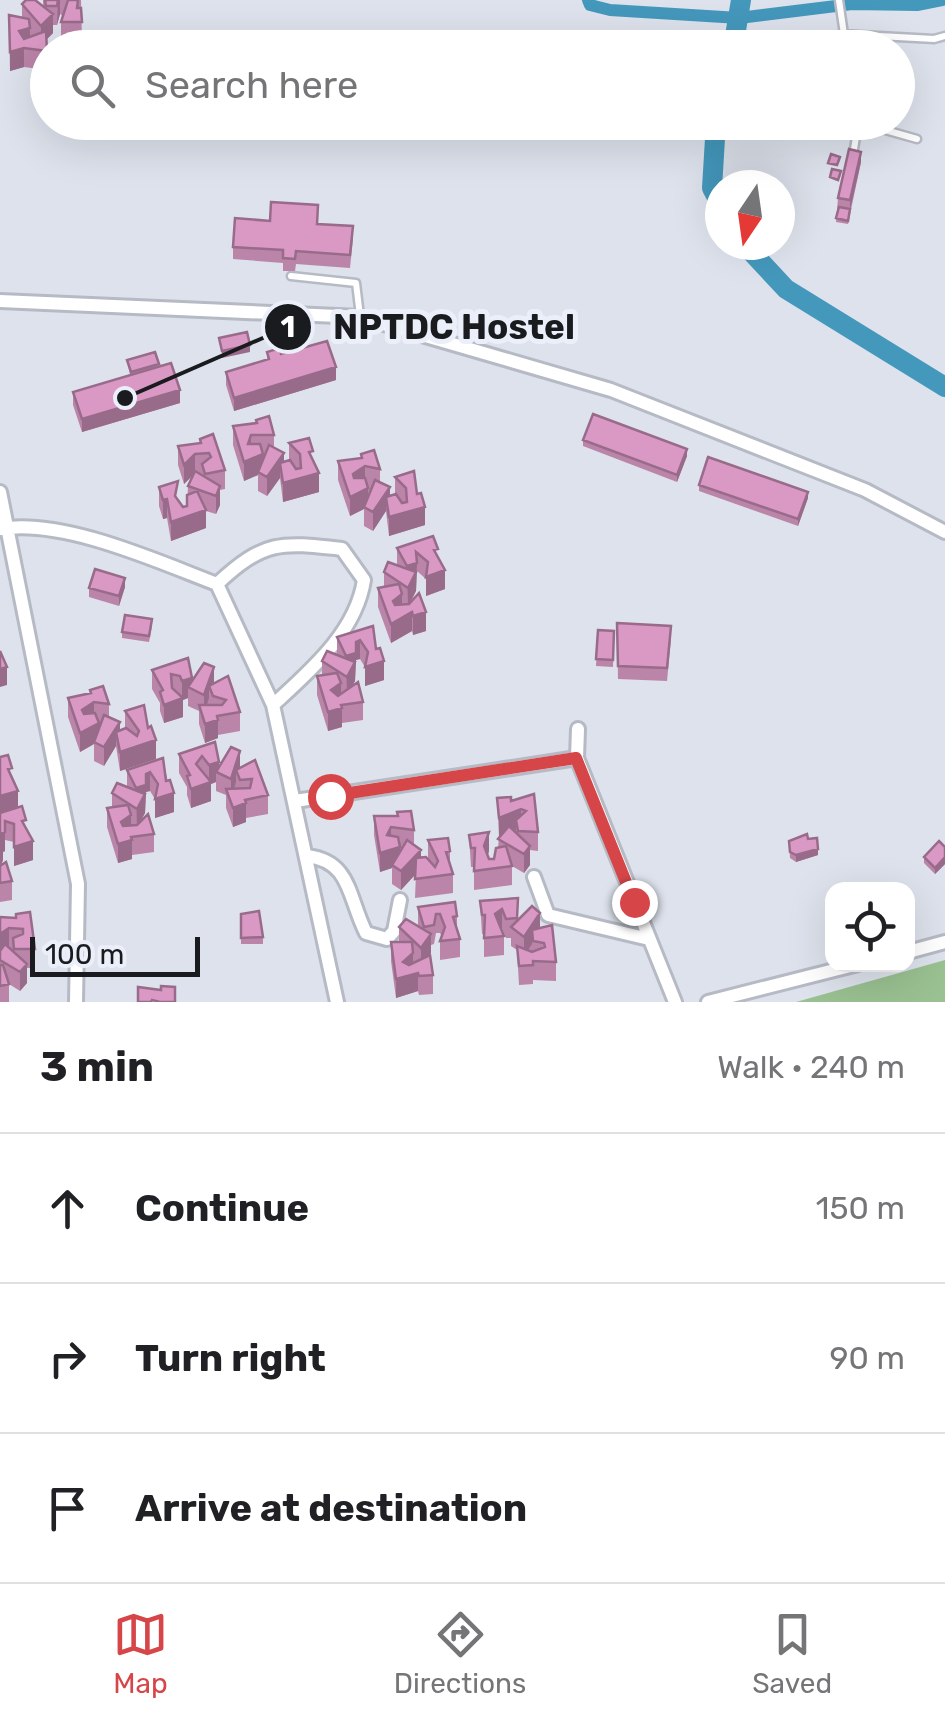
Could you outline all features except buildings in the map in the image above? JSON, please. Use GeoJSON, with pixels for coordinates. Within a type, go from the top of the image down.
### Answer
{"type":"FeatureCollection","features":[{"type":"Feature","properties":{"kind":"street"},"geometry":{"type":"LineString","coordinates":[[0,301],[360,317],[611,390],[866,490],[945,532]]}},
{"type":"Feature","properties":{"kind":"street"},"geometry":{"type":"LineString","coordinates":[[0,492],[3,528],[78,884],[76,1002]]}},
{"type":"Feature","properties":{"kind":"street"},"geometry":{"type":"LineString","coordinates":[[3,528],[51,532],[132,552],[218,584],[274,705],[337,1002]]}},
{"type":"Feature","properties":{"kind":"street"},"geometry":{"type":"LineString","coordinates":[[218,584],[250,554],[292,544],[342,549],[364,580],[360,609],[316,664],[274,705]]}},
{"type":"Feature","properties":{"kind":"street"},"geometry":{"type":"LineString","coordinates":[[578,729],[576,758],[675,1002]]}},
{"type":"Feature","properties":{"kind":"street"},"geometry":{"type":"LineString","coordinates":[[294,801],[576,758]]}},
{"type":"Feature","properties":{"kind":"street"},"geometry":{"type":"LineString","coordinates":[[307,856],[327,858],[338,867],[366,933],[387,939],[394,931],[400,900]]}},
{"type":"Feature","properties":{"kind":"street"},"geometry":{"type":"LineString","coordinates":[[534,877],[548,914],[649,939]]}},
{"type":"Feature","properties":{"kind":"street"},"geometry":{"type":"LineString","coordinates":[[915,950],[945,942]]}},
{"type":"Feature","properties":{"kind":"street"},"geometry":{"type":"LineString","coordinates":[[708,1002],[826,972]]}},
{"type":"Feature","properties":{"kind":"lane"},"geometry":{"type":"LineString","coordinates":[[839,0],[842,30]]}},
{"type":"Feature","properties":{"kind":"lane"},"geometry":{"type":"LineString","coordinates":[[915,38],[945,36]]}},
{"type":"Feature","properties":{"kind":"lane"},"geometry":{"type":"LineString","coordinates":[[852,156],[854,140]]}},
{"type":"Feature","properties":{"kind":"lane"},"geometry":{"type":"LineString","coordinates":[[291,276],[356,283],[360,317]]}},
{"type":"Feature","properties":{"kind":"green space"},"geometry":{"type":"Polygon","coordinates":[[[945,960],[945,1002],[796,1002],[902,972],[915,972],[915,968],[945,960]]]}},
{"type":"Feature","properties":{"kind":"waterway"},"geometry":{"type":"LineString","coordinates":[[588,0],[590,5],[610,10],[739,18],[852,4],[917,5],[942,0]]}},
{"type":"Feature","properties":{"kind":"waterway"},"geometry":{"type":"LineString","coordinates":[[736,30],[741,0]]}},
{"type":"Feature","properties":{"kind":"waterway"},"geometry":{"type":"LineString","coordinates":[[713,170],[715,140]]}},
{"type":"Feature","properties":{"kind":"waterway"},"geometry":{"type":"LineString","coordinates":[[759,260],[786,289],[945,387]]}},
{"type":"Feature","properties":{"kind":"place","name":"NPTDC Hostel"},"geometry":{"type":"Point","coordinates":[125,398]}},
{"type":"Feature","properties":{"kind":"route"},"geometry":{"type":"LineString","coordinates":[[330,796],[576,758],[634,902]]}}]}
